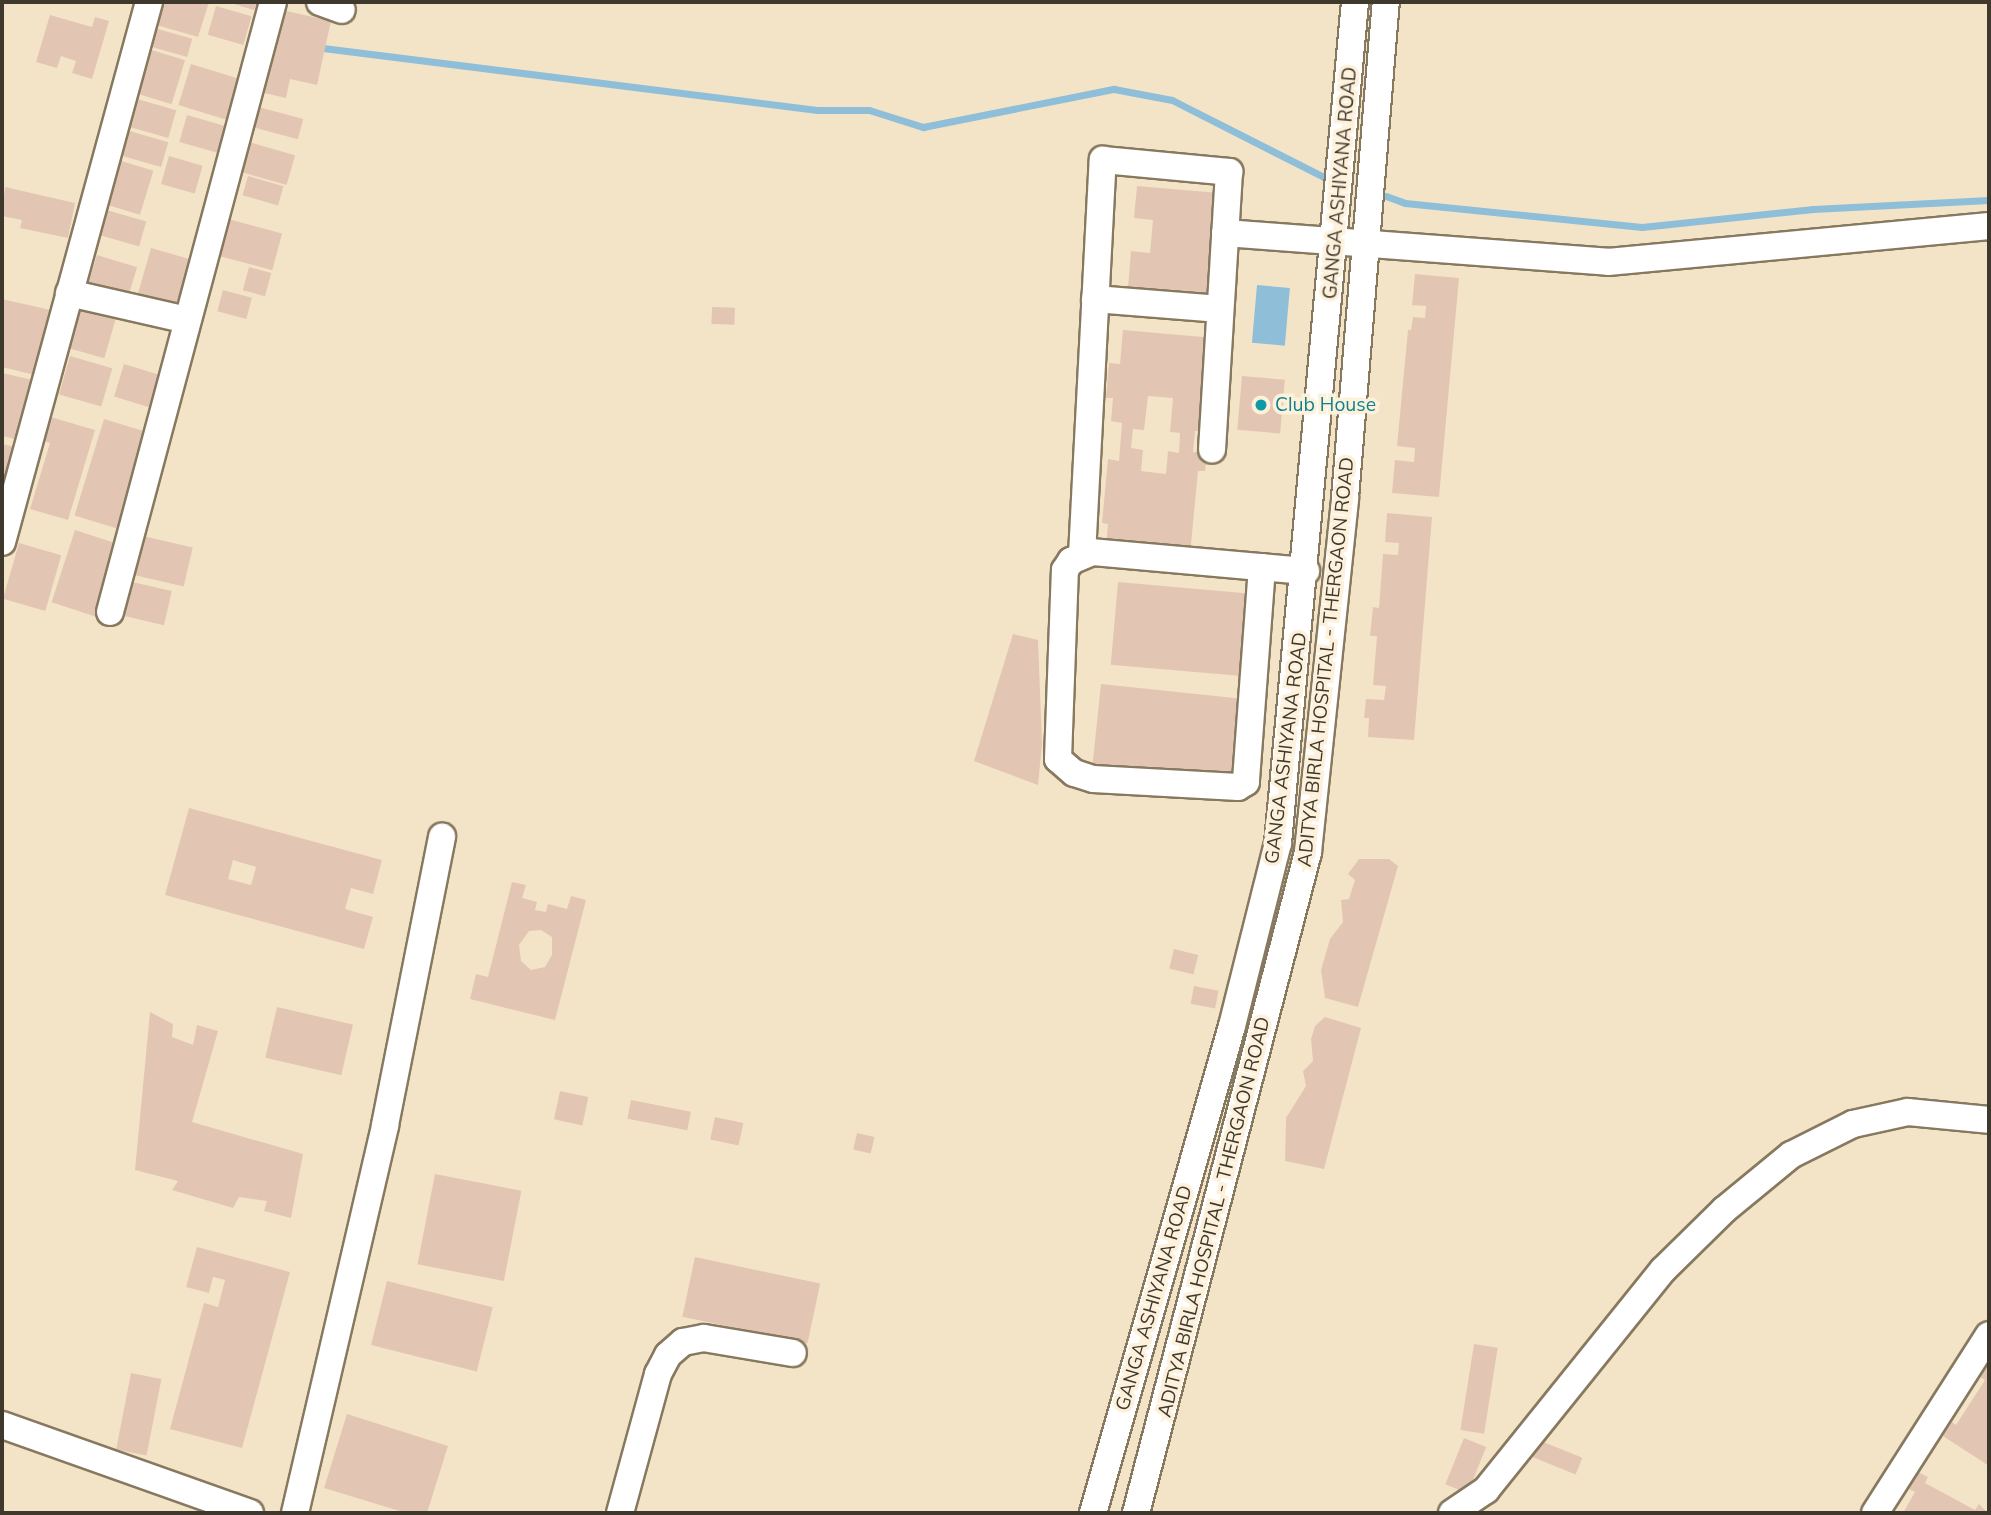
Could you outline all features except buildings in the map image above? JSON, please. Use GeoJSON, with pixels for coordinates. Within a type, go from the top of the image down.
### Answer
{"type":"FeatureCollection","features":[{"type":"Feature","properties":{"kind":"street"},"geometry":{"type":"LineString","coordinates":[[2,542],[149,2]]}},
{"type":"Feature","properties":{"kind":"street"},"geometry":{"type":"LineString","coordinates":[[110,612],[273,2]]}},
{"type":"Feature","properties":{"kind":"street","name":"GANGA ASHIYANA ROAD"},"geometry":{"type":"LineString","coordinates":[[1093,1513],[1232,1026],[1278,843],[1306,571],[1355,2]]}},
{"type":"Feature","properties":{"kind":"street","name":"ADITYA BIRLA HOSPITAL - THERGAON ROAD"},"geometry":{"type":"LineString","coordinates":[[1136,1513],[1308,852],[1367,244],[1386,2]]}},
{"type":"Feature","properties":{"kind":"street"},"geometry":{"type":"LineString","coordinates":[[1082,555],[1103,160],[1229,172],[1212,449]]}},
{"type":"Feature","properties":{"kind":"street"},"geometry":{"type":"LineString","coordinates":[[1225,233],[1608,262],[1989,226]]}},
{"type":"Feature","properties":{"kind":"street"},"geometry":{"type":"LineString","coordinates":[[69,293],[187,320]]}},
{"type":"Feature","properties":{"kind":"street"},"geometry":{"type":"LineString","coordinates":[[1096,299],[1220,309]]}},
{"type":"Feature","properties":{"kind":"street"},"geometry":{"type":"LineString","coordinates":[[1262,567],[1246,782],[1238,787],[1093,779],[1074,773],[1058,759],[1065,570],[1082,555],[1262,567],[1306,571]]}},
{"type":"Feature","properties":{"kind":"street"},"geometry":{"type":"LineString","coordinates":[[295,1513],[385,1125],[442,837]]}},
{"type":"Feature","properties":{"kind":"street"},"geometry":{"type":"LineString","coordinates":[[1452,1513],[1486,1490],[1663,1270],[1724,1210],[1791,1155],[1853,1124],[1908,1112],[1989,1120]]}},
{"type":"Feature","properties":{"kind":"street"},"geometry":{"type":"LineString","coordinates":[[1875,1513],[1989,1335]]}},
{"type":"Feature","properties":{"kind":"street"},"geometry":{"type":"LineString","coordinates":[[620,1513],[656,1382],[668,1355],[683,1342],[704,1338],[793,1353]]}},
{"type":"Feature","properties":{"kind":"street"},"geometry":{"type":"LineString","coordinates":[[2,1425],[250,1513]]}},
{"type":"Feature","properties":{"kind":"water"},"geometry":{"type":"Polygon","coordinates":[[[1257,285],[1290,288],[1285,346],[1252,343],[1257,285]]]}},
{"type":"Feature","properties":{"kind":"waterway"},"geometry":{"type":"LineString","coordinates":[[315,47],[817,110],[869,110],[923,127],[1114,89],[1172,100],[1328,179]]}},
{"type":"Feature","properties":{"kind":"waterway"},"geometry":{"type":"LineString","coordinates":[[1386,196],[1405,203],[1642,227],[1813,209],[1989,200]]}},
{"type":"Feature","properties":{"kind":"place","name":"Club House"},"geometry":{"type":"Point","coordinates":[1261,405]}}]}
